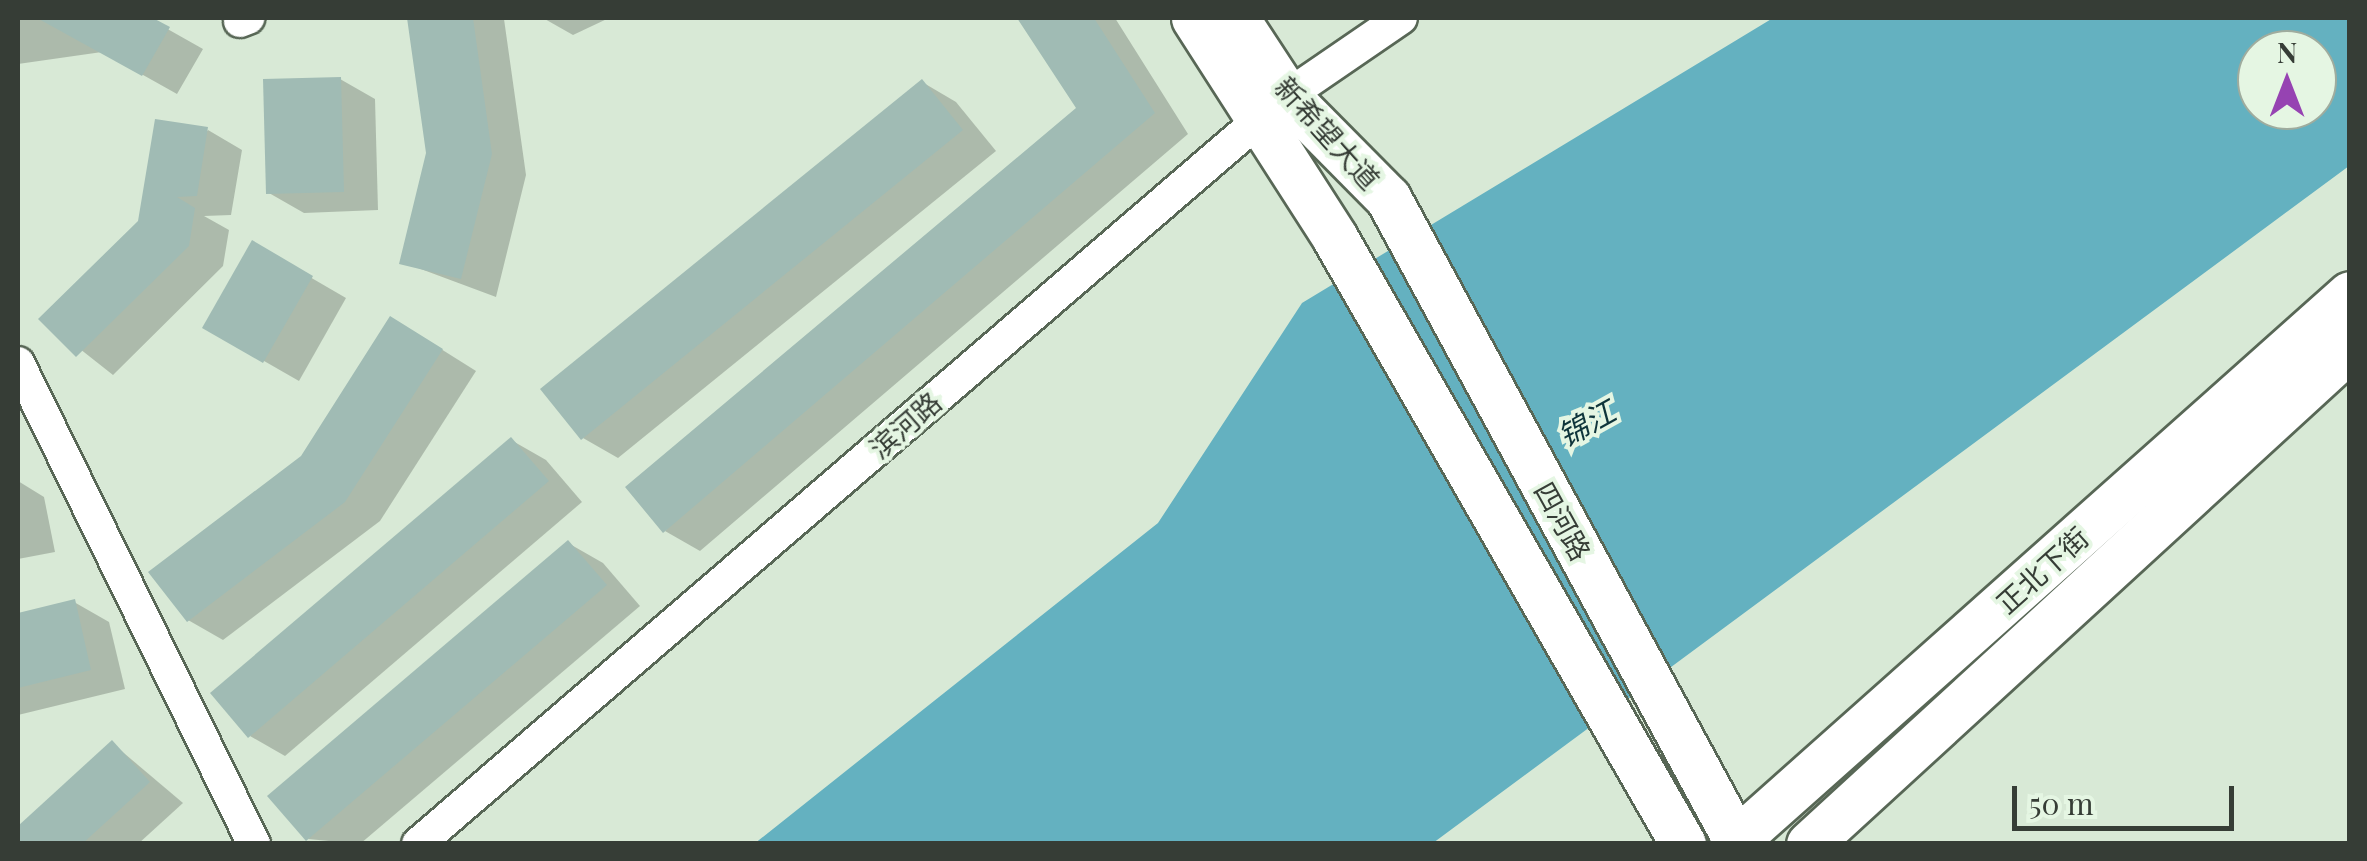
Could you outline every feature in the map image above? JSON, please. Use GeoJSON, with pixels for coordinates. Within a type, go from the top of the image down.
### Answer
{"type":"FeatureCollection","features":[{"type":"Feature","properties":{"kind":"street"},"geometry":{"type":"LineString","coordinates":[[1194,18],[1272,110]]}},
{"type":"Feature","properties":{"kind":"street","name":"新希望大道"},"geometry":{"type":"LineString","coordinates":[[1236,18],[1272,110],[1388,198]]}},
{"type":"Feature","properties":{"kind":"street","name":"滨河路"},"geometry":{"type":"LineString","coordinates":[[418,844],[1272,110],[1401,18]]}},
{"type":"Feature","properties":{"kind":"street","name":"四河路"},"geometry":{"type":"LineString","coordinates":[[1272,110],[1335,238],[1628,734],[1683,844]]}},
{"type":"Feature","properties":{"kind":"street","name":"四河路"},"geometry":{"type":"LineString","coordinates":[[1388,198],[1736,842]]}},
{"type":"Feature","properties":{"kind":"street","name":"正北下街"},"geometry":{"type":"LineString","coordinates":[[1736,842],[2350,294]]}},
{"type":"Feature","properties":{"kind":"street","name":"正北下街"},"geometry":{"type":"LineString","coordinates":[[1809,844],[2350,348]]}},
{"type":"Feature","properties":{"kind":"street"},"geometry":{"type":"LineString","coordinates":[[18,363],[254,844]]}},
{"type":"Feature","properties":{"kind":"water","name":"锦江"},"geometry":{"type":"Polygon","coordinates":[[[1773,18],[2349,18],[2349,166],[1433,843],[754,844],[1158,523],[1302,303],[1773,18]]]}},
{"type":"Feature","properties":{"kind":"building"},"geometry":{"type":"Polygon","coordinates":[[[37,18],[153,18],[170,27],[142,76],[37,18]]]}},
{"type":"Feature","properties":{"kind":"building"},"geometry":{"type":"Polygon","coordinates":[[[407,18],[473,18],[492,154],[461,279],[399,264],[426,153],[407,18]]]}},
{"type":"Feature","properties":{"kind":"building"},"geometry":{"type":"Polygon","coordinates":[[[1017,18],[1094,18],[1155,113],[663,533],[625,487],[1076,108],[1017,18]]]}},
{"type":"Feature","properties":{"kind":"building"},"geometry":{"type":"Polygon","coordinates":[[[341,77],[344,192],[266,194],[263,79],[341,77]]]}},
{"type":"Feature","properties":{"kind":"building"},"geometry":{"type":"Polygon","coordinates":[[[922,79],[963,130],[581,440],[540,389],[922,79]]]}},
{"type":"Feature","properties":{"kind":"building"},"geometry":{"type":"Polygon","coordinates":[[[155,119],[208,127],[197,196],[177,197],[195,208],[189,246],[76,357],[38,319],[138,221],[155,119]]]}},
{"type":"Feature","properties":{"kind":"building"},"geometry":{"type":"Polygon","coordinates":[[[252,240],[313,276],[263,363],[202,328],[252,240]]]}},
{"type":"Feature","properties":{"kind":"building"},"geometry":{"type":"Polygon","coordinates":[[[390,316],[443,349],[345,502],[187,622],[148,572],[301,456],[390,316]]]}},
{"type":"Feature","properties":{"kind":"building"},"geometry":{"type":"Polygon","coordinates":[[[511,437],[549,481],[248,738],[210,693],[511,437]]]}},
{"type":"Feature","properties":{"kind":"building"},"geometry":{"type":"Polygon","coordinates":[[[568,540],[607,585],[306,841],[267,796],[568,540]]]}},
{"type":"Feature","properties":{"kind":"building"},"geometry":{"type":"Polygon","coordinates":[[[75,599],[91,670],[18,688],[18,613],[75,599]]]}},
{"type":"Feature","properties":{"kind":"building"},"geometry":{"type":"Polygon","coordinates":[[[112,740],[150,782],[82,844],[18,844],[18,826],[112,740]]]}}]}
